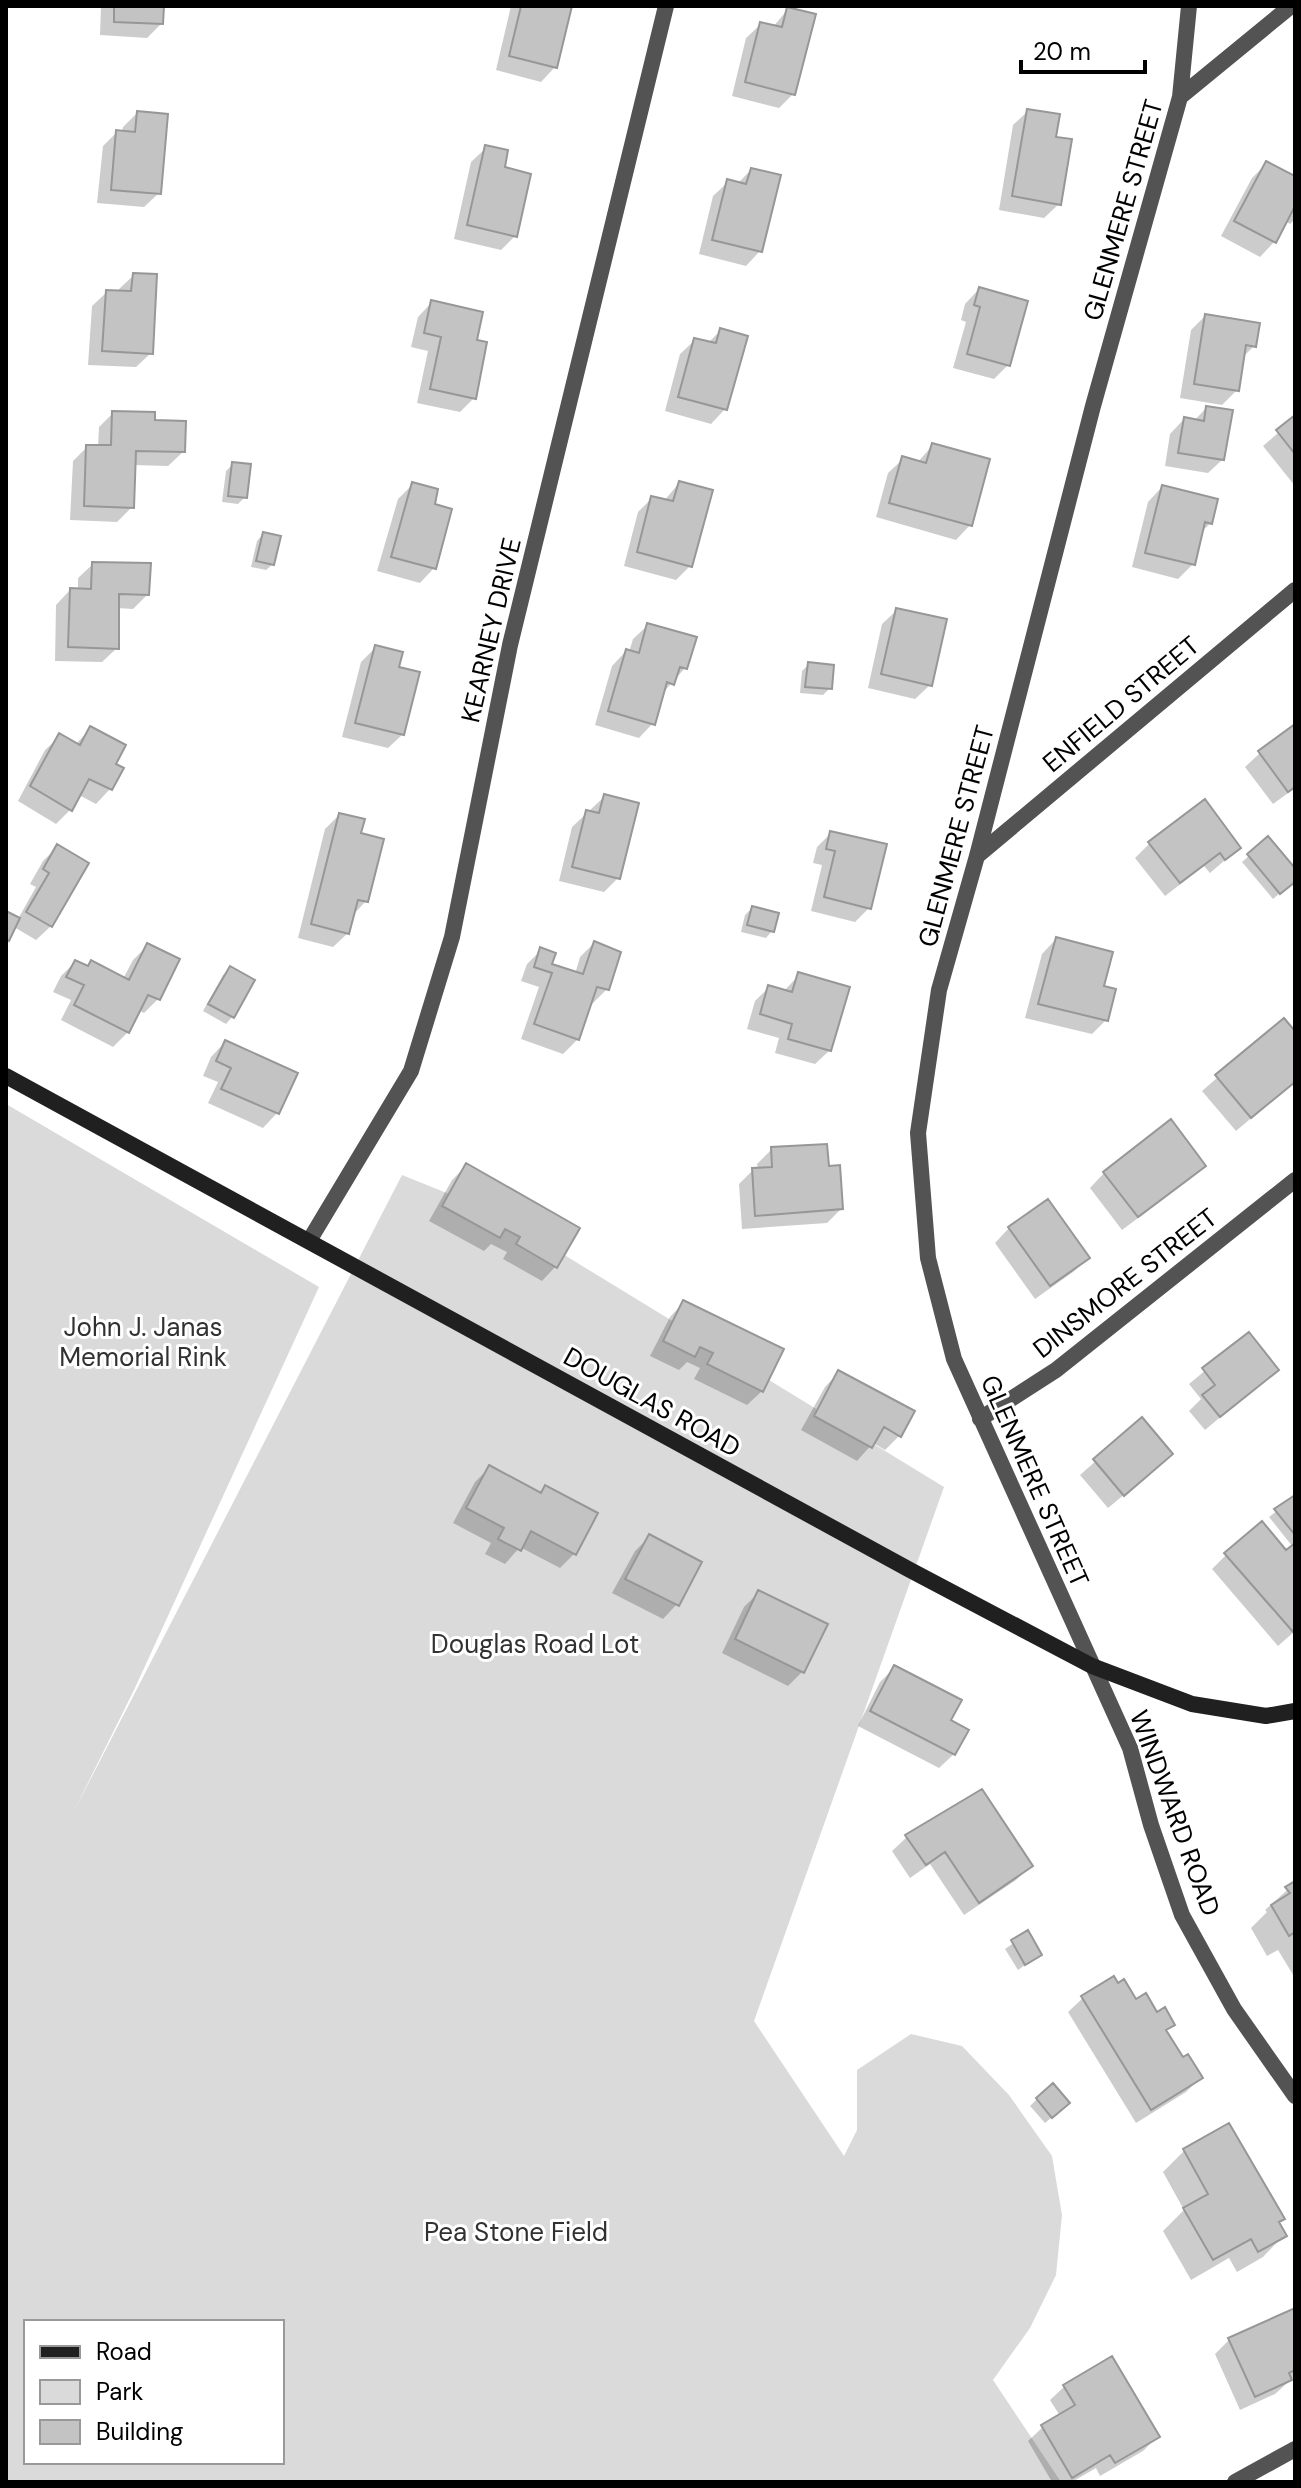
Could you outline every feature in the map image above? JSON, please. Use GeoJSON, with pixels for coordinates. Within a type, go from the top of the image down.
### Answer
{"type":"FeatureCollection","features":[{"type":"Feature","properties":{"kind":"street","name":"KEARNEY DRIVE"},"geometry":{"type":"LineString","coordinates":[[309,1241],[411,1071],[452,937],[510,645],[666,6]]}},
{"type":"Feature","properties":{"kind":"street","name":"GLENMERE STREET"},"geometry":{"type":"LineString","coordinates":[[1092,1666],[954,1359],[928,1258],[918,1133],[939,990],[977,856],[1093,406],[1180,97],[1189,6]]}},
{"type":"Feature","properties":{"kind":"street"},"geometry":{"type":"LineString","coordinates":[[1180,97],[1291,6]]}},
{"type":"Feature","properties":{"kind":"street","name":"ENFIELD STREET"},"geometry":{"type":"LineString","coordinates":[[977,856],[1295,590]]}},
{"type":"Feature","properties":{"kind":"street","name":"DOUGLAS ROAD"},"geometry":{"type":"LineString","coordinates":[[6,1076],[910,1570],[1092,1666],[1192,1704],[1266,1716],[1295,1711]]}},
{"type":"Feature","properties":{"kind":"street","name":"DINSMORE STREET"},"geometry":{"type":"LineString","coordinates":[[980,1419],[1056,1370],[1295,1180]]}},
{"type":"Feature","properties":{"kind":"street","name":"WINDWARD ROAD"},"geometry":{"type":"LineString","coordinates":[[1092,1666],[1130,1748],[1151,1825],[1182,1915],[1234,2009],[1295,2096]]}},
{"type":"Feature","properties":{"kind":"street"},"geometry":{"type":"LineString","coordinates":[[1235,2482],[1295,2449]]}},
{"type":"Feature","properties":{"kind":"green space"},"geometry":{"type":"Polygon","coordinates":[[[6,1104],[319,1287],[134,1690],[73,1813],[402,1175],[494,1212],[944,1487],[754,2021],[844,2156],[857,2130],[857,2070],[911,2034],[962,2046],[1009,2095],[1052,2156],[1062,2215],[1056,2275],[1030,2328],[993,2380],[1061,2482],[6,2482],[6,1104]]]}},
{"type":"Feature","properties":{"kind":"building"},"geometry":{"type":"Polygon","coordinates":[[[114,6],[164,6],[163,24],[114,22],[114,6]]]}},
{"type":"Feature","properties":{"kind":"building"},"geometry":{"type":"Polygon","coordinates":[[[521,6],[572,6],[557,68],[509,56],[521,6]]]}},
{"type":"Feature","properties":{"kind":"building"},"geometry":{"type":"Polygon","coordinates":[[[787,7],[816,14],[795,95],[745,82],[760,22],[782,27],[787,7]]]}},
{"type":"Feature","properties":{"kind":"building"},"geometry":{"type":"Polygon","coordinates":[[[1027,109],[1060,114],[1056,137],[1072,139],[1061,205],[1012,196],[1027,109]]]}},
{"type":"Feature","properties":{"kind":"building"},"geometry":{"type":"Polygon","coordinates":[[[137,111],[168,114],[161,194],[111,190],[116,130],[135,132],[137,111]]]}},
{"type":"Feature","properties":{"kind":"building"},"geometry":{"type":"Polygon","coordinates":[[[485,145],[508,150],[505,167],[531,174],[517,237],[467,225],[485,145]]]}},
{"type":"Feature","properties":{"kind":"building"},"geometry":{"type":"Polygon","coordinates":[[[1266,161],[1295,176],[1295,206],[1276,243],[1234,221],[1266,161]]]}},
{"type":"Feature","properties":{"kind":"building"},"geometry":{"type":"Polygon","coordinates":[[[751,168],[781,175],[762,252],[712,240],[727,179],[746,184],[751,168]]]}},
{"type":"Feature","properties":{"kind":"building"},"geometry":{"type":"Polygon","coordinates":[[[133,273],[157,274],[153,354],[102,351],[106,290],[131,291],[133,273]]]}},
{"type":"Feature","properties":{"kind":"building"},"geometry":{"type":"Polygon","coordinates":[[[979,287],[1028,301],[1010,366],[967,354],[980,307],[974,305],[979,287]]]}},
{"type":"Feature","properties":{"kind":"building"},"geometry":{"type":"Polygon","coordinates":[[[431,300],[483,312],[477,340],[487,342],[476,399],[430,389],[441,337],[424,333],[431,300]]]}},
{"type":"Feature","properties":{"kind":"building"},"geometry":{"type":"Polygon","coordinates":[[[1205,314],[1260,323],[1256,347],[1246,345],[1239,391],[1194,384],[1205,314]]]}},
{"type":"Feature","properties":{"kind":"building"},"geometry":{"type":"Polygon","coordinates":[[[720,328],[748,336],[727,410],[678,397],[694,338],[716,343],[720,328]]]}},
{"type":"Feature","properties":{"kind":"building"},"geometry":{"type":"Polygon","coordinates":[[[1206,406],[1233,410],[1224,460],[1178,453],[1184,417],[1204,421],[1206,406]]]}},
{"type":"Feature","properties":{"kind":"building"},"geometry":{"type":"Polygon","coordinates":[[[112,411],[155,412],[155,420],[186,421],[185,452],[136,451],[134,508],[84,506],[86,445],[111,445],[112,411]]]}},
{"type":"Feature","properties":{"kind":"building"},"geometry":{"type":"Polygon","coordinates":[[[1295,415],[1295,454],[1276,430],[1295,415]]]}},
{"type":"Feature","properties":{"kind":"building"},"geometry":{"type":"Polygon","coordinates":[[[932,443],[990,459],[972,526],[889,503],[902,456],[926,463],[932,443]]]}},
{"type":"Feature","properties":{"kind":"building"},"geometry":{"type":"Polygon","coordinates":[[[232,462],[251,464],[247,498],[228,496],[232,462]]]}},
{"type":"Feature","properties":{"kind":"building"},"geometry":{"type":"Polygon","coordinates":[[[679,481],[713,490],[692,567],[637,552],[651,496],[673,501],[679,481]]]}},
{"type":"Feature","properties":{"kind":"building"},"geometry":{"type":"Polygon","coordinates":[[[412,482],[438,489],[435,504],[452,509],[436,569],[391,557],[412,482]]]}},
{"type":"Feature","properties":{"kind":"building"},"geometry":{"type":"Polygon","coordinates":[[[1162,485],[1218,499],[1212,524],[1205,522],[1195,565],[1145,553],[1162,485]]]}},
{"type":"Feature","properties":{"kind":"building"},"geometry":{"type":"Polygon","coordinates":[[[263,532],[281,536],[274,565],[256,561],[263,532]]]}},
{"type":"Feature","properties":{"kind":"building"},"geometry":{"type":"Polygon","coordinates":[[[92,562],[151,563],[149,595],[119,594],[119,649],[68,647],[70,588],[91,589],[92,562]]]}},
{"type":"Feature","properties":{"kind":"building"},"geometry":{"type":"Polygon","coordinates":[[[896,608],[947,619],[932,686],[881,674],[896,608]]]}},
{"type":"Feature","properties":{"kind":"building"},"geometry":{"type":"Polygon","coordinates":[[[647,623],[697,637],[687,669],[680,667],[674,685],[667,682],[655,725],[608,711],[626,649],[639,653],[647,623]]]}},
{"type":"Feature","properties":{"kind":"building"},"geometry":{"type":"Polygon","coordinates":[[[375,645],[403,652],[399,667],[420,672],[404,735],[355,723],[375,645]]]}},
{"type":"Feature","properties":{"kind":"building"},"geometry":{"type":"Polygon","coordinates":[[[808,662],[834,665],[832,689],[805,687],[808,662]]]}},
{"type":"Feature","properties":{"kind":"building"},"geometry":{"type":"Polygon","coordinates":[[[1295,724],[1295,787],[1288,792],[1258,751],[1295,724]]]}},
{"type":"Feature","properties":{"kind":"building"},"geometry":{"type":"Polygon","coordinates":[[[90,726],[126,745],[116,764],[124,768],[112,790],[89,779],[72,811],[30,786],[59,733],[80,745],[90,726]]]}},
{"type":"Feature","properties":{"kind":"building"},"geometry":{"type":"Polygon","coordinates":[[[604,794],[639,803],[620,879],[572,867],[586,810],[599,813],[604,794]]]}},
{"type":"Feature","properties":{"kind":"building"},"geometry":{"type":"Polygon","coordinates":[[[1205,799],[1241,848],[1225,860],[1220,853],[1180,883],[1148,842],[1205,799]]]}},
{"type":"Feature","properties":{"kind":"building"},"geometry":{"type":"Polygon","coordinates":[[[339,813],[365,819],[361,833],[384,839],[368,902],[358,900],[349,934],[311,924],[339,813]]]}},
{"type":"Feature","properties":{"kind":"building"},"geometry":{"type":"Polygon","coordinates":[[[830,831],[887,844],[871,909],[824,897],[835,851],[826,849],[830,831]]]}},
{"type":"Feature","properties":{"kind":"building"},"geometry":{"type":"Polygon","coordinates":[[[1268,836],[1295,868],[1295,882],[1280,894],[1247,854],[1268,836]]]}},
{"type":"Feature","properties":{"kind":"building"},"geometry":{"type":"Polygon","coordinates":[[[57,844],[89,863],[52,927],[26,912],[49,873],[43,869],[57,844]]]}},
{"type":"Feature","properties":{"kind":"building"},"geometry":{"type":"Polygon","coordinates":[[[752,906],[779,913],[774,932],[747,925],[752,906]]]}},
{"type":"Feature","properties":{"kind":"building"},"geometry":{"type":"Polygon","coordinates":[[[6,911],[20,918],[9,941],[6,939],[6,911]]]}},
{"type":"Feature","properties":{"kind":"building"},"geometry":{"type":"Polygon","coordinates":[[[1056,937],[1113,952],[1104,986],[1116,989],[1108,1021],[1038,1004],[1056,937]]]}},
{"type":"Feature","properties":{"kind":"building"},"geometry":{"type":"Polygon","coordinates":[[[594,941],[621,952],[609,990],[597,987],[579,1040],[534,1024],[552,973],[534,967],[540,947],[556,953],[552,964],[583,974],[594,941]]]}},
{"type":"Feature","properties":{"kind":"building"},"geometry":{"type":"Polygon","coordinates":[[[147,943],[180,959],[160,1000],[148,995],[129,1033],[74,1005],[84,985],[66,977],[75,960],[88,966],[91,960],[129,980],[147,943]]]}},
{"type":"Feature","properties":{"kind":"building"},"geometry":{"type":"Polygon","coordinates":[[[230,966],[255,980],[234,1018],[208,1004],[230,966]]]}},
{"type":"Feature","properties":{"kind":"building"},"geometry":{"type":"Polygon","coordinates":[[[798,972],[850,987],[831,1051],[788,1039],[792,1024],[760,1014],[768,985],[792,992],[798,972]]]}},
{"type":"Feature","properties":{"kind":"building"},"geometry":{"type":"Polygon","coordinates":[[[1284,1018],[1295,1031],[1295,1082],[1251,1118],[1215,1075],[1284,1018]]]}},
{"type":"Feature","properties":{"kind":"building"},"geometry":{"type":"Polygon","coordinates":[[[225,1040],[298,1073],[279,1114],[221,1089],[231,1068],[216,1061],[225,1040]]]}},
{"type":"Feature","properties":{"kind":"building"},"geometry":{"type":"Polygon","coordinates":[[[1171,1119],[1206,1166],[1138,1217],[1103,1172],[1171,1119]]]}},
{"type":"Feature","properties":{"kind":"building"},"geometry":{"type":"Polygon","coordinates":[[[827,1144],[829,1166],[840,1165],[843,1209],[755,1216],[752,1168],[772,1167],[771,1147],[827,1144]]]}},
{"type":"Feature","properties":{"kind":"building"},"geometry":{"type":"Polygon","coordinates":[[[466,1163],[580,1228],[557,1268],[516,1244],[520,1237],[505,1229],[500,1238],[442,1206],[466,1163]]]}},
{"type":"Feature","properties":{"kind":"building"},"geometry":{"type":"Polygon","coordinates":[[[1048,1199],[1090,1258],[1050,1286],[1008,1227],[1048,1199]]]}},
{"type":"Feature","properties":{"kind":"building"},"geometry":{"type":"Polygon","coordinates":[[[683,1300],[784,1349],[763,1392],[707,1364],[713,1353],[700,1347],[695,1357],[663,1341],[683,1300]]]}},
{"type":"Feature","properties":{"kind":"building"},"geometry":{"type":"Polygon","coordinates":[[[1249,1332],[1279,1370],[1220,1417],[1202,1395],[1215,1385],[1202,1368],[1249,1332]]]}},
{"type":"Feature","properties":{"kind":"building"},"geometry":{"type":"Polygon","coordinates":[[[838,1370],[915,1411],[901,1437],[884,1427],[872,1448],[814,1416],[838,1370]]]}},
{"type":"Feature","properties":{"kind":"building"},"geometry":{"type":"Polygon","coordinates":[[[1142,1417],[1173,1454],[1124,1496],[1093,1459],[1142,1417]]]}},
{"type":"Feature","properties":{"kind":"building"},"geometry":{"type":"Polygon","coordinates":[[[489,1465],[541,1493],[545,1485],[598,1513],[576,1555],[531,1531],[521,1551],[498,1539],[504,1528],[466,1508],[489,1465]]]}},
{"type":"Feature","properties":{"kind":"building"},"geometry":{"type":"Polygon","coordinates":[[[1295,1495],[1295,1535],[1274,1509],[1295,1495]]]}},
{"type":"Feature","properties":{"kind":"building"},"geometry":{"type":"Polygon","coordinates":[[[1262,1521],[1286,1550],[1295,1543],[1294,1633],[1224,1553],[1262,1521]]]}},
{"type":"Feature","properties":{"kind":"building"},"geometry":{"type":"Polygon","coordinates":[[[649,1534],[702,1562],[679,1606],[625,1579],[649,1534]]]}},
{"type":"Feature","properties":{"kind":"building"},"geometry":{"type":"Polygon","coordinates":[[[758,1590],[828,1624],[804,1673],[735,1639],[758,1590]]]}},
{"type":"Feature","properties":{"kind":"building"},"geometry":{"type":"Polygon","coordinates":[[[894,1665],[962,1700],[951,1720],[969,1730],[955,1755],[870,1711],[894,1665]]]}},
{"type":"Feature","properties":{"kind":"building"},"geometry":{"type":"Polygon","coordinates":[[[982,1789],[1033,1866],[979,1903],[945,1852],[926,1865],[905,1835],[982,1789]]]}},
{"type":"Feature","properties":{"kind":"building"},"geometry":{"type":"Polygon","coordinates":[[[1295,1881],[1295,1932],[1289,1936],[1271,1905],[1290,1893],[1285,1887],[1295,1881]]]}},
{"type":"Feature","properties":{"kind":"building"},"geometry":{"type":"Polygon","coordinates":[[[1028,1930],[1042,1955],[1025,1965],[1011,1940],[1028,1930]]]}},
{"type":"Feature","properties":{"kind":"building"},"geometry":{"type":"Polygon","coordinates":[[[1114,1976],[1118,1983],[1124,1979],[1136,1999],[1146,1993],[1157,2012],[1165,2007],[1175,2025],[1166,2030],[1183,2057],[1188,2054],[1203,2078],[1151,2110],[1081,1996],[1114,1976]]]}},
{"type":"Feature","properties":{"kind":"building"},"geometry":{"type":"Polygon","coordinates":[[[1053,2083],[1070,2103],[1052,2118],[1036,2098],[1053,2083]]]}},
{"type":"Feature","properties":{"kind":"building"},"geometry":{"type":"Polygon","coordinates":[[[1229,2123],[1285,2219],[1279,2222],[1287,2236],[1258,2252],[1251,2239],[1213,2260],[1183,2208],[1208,2194],[1183,2149],[1229,2123]]]}},
{"type":"Feature","properties":{"kind":"building"},"geometry":{"type":"Polygon","coordinates":[[[1295,2308],[1295,2370],[1289,2373],[1292,2380],[1255,2397],[1228,2338],[1295,2308]]]}},
{"type":"Feature","properties":{"kind":"building"},"geometry":{"type":"Polygon","coordinates":[[[1112,2356],[1160,2437],[1115,2463],[1110,2455],[1072,2478],[1041,2425],[1075,2405],[1063,2385],[1112,2356]]]}},
{"type":"Feature","properties":{"kind":"park label","name":"John J. Janas Memorial Rink"},"geometry":{"type":"Point","coordinates":[143,1342]}},
{"type":"Feature","properties":{"kind":"park label","name":"Douglas Road Lot"},"geometry":{"type":"Point","coordinates":[535,1644]}},
{"type":"Feature","properties":{"kind":"park label","name":"Pea Stone Field"},"geometry":{"type":"Point","coordinates":[516,2232]}}]}
